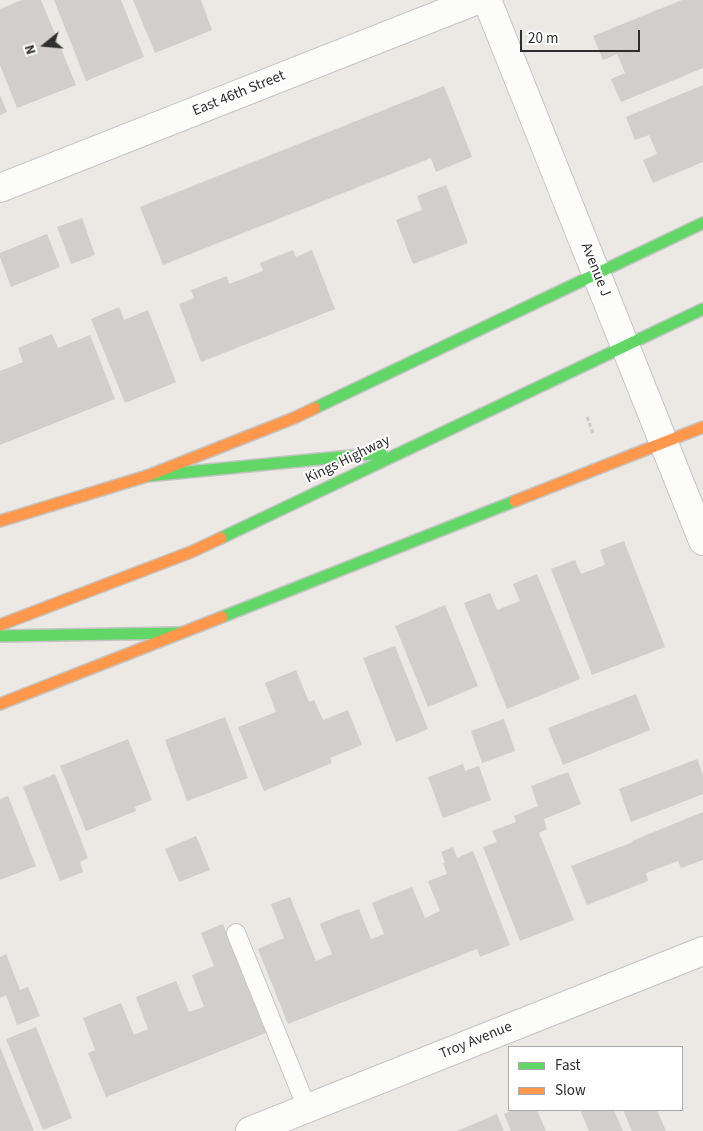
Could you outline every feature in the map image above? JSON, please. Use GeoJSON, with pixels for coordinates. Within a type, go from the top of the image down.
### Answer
{"type":"FeatureCollection","features":[{"type":"Feature","properties":{"kind":"street","name":"East 46th Street"},"geometry":{"type":"LineString","coordinates":[[0,188],[477,0]]}},
{"type":"Feature","properties":{"kind":"street","name":"Avenue J"},"geometry":{"type":"LineString","coordinates":[[487,0],[703,541]]}},
{"type":"Feature","properties":{"kind":"street"},"geometry":{"type":"LineString","coordinates":[[0,522],[147,476],[294,418],[703,223]]}},
{"type":"Feature","properties":{"kind":"street","name":"Kings Highway"},"geometry":{"type":"LineString","coordinates":[[0,625],[191,552],[703,309]]}},
{"type":"Feature","properties":{"kind":"street"},"geometry":{"type":"LineString","coordinates":[[0,704],[703,427]]}},
{"type":"Feature","properties":{"kind":"street"},"geometry":{"type":"LineString","coordinates":[[147,476],[400,452]]}},
{"type":"Feature","properties":{"kind":"street"},"geometry":{"type":"LineString","coordinates":[[0,636],[180,633]]}},
{"type":"Feature","properties":{"kind":"street","name":"Troy Avenue"},"geometry":{"type":"LineString","coordinates":[[250,1131],[703,951]]}},
{"type":"Feature","properties":{"kind":"lane"},"geometry":{"type":"LineString","coordinates":[[236,933],[307,1108]]}},
{"type":"Feature","properties":{"kind":"building"},"geometry":{"type":"Polygon","coordinates":[[[22,0],[41,0],[76,85],[17,108],[0,65],[0,9],[22,0]]]}},
{"type":"Feature","properties":{"kind":"building"},"geometry":{"type":"Polygon","coordinates":[[[54,0],[121,0],[144,57],[86,81],[54,0]]]}},
{"type":"Feature","properties":{"kind":"building"},"geometry":{"type":"Polygon","coordinates":[[[133,0],[201,0],[212,30],[155,53],[133,0]]]}},
{"type":"Feature","properties":{"kind":"building"},"geometry":{"type":"Polygon","coordinates":[[[682,0],[703,0],[703,68],[621,102],[611,79],[625,73],[621,63],[617,54],[603,60],[593,36],[682,0]]]}},
{"type":"Feature","properties":{"kind":"building"},"geometry":{"type":"Polygon","coordinates":[[[703,85],[703,162],[653,183],[643,160],[657,154],[653,144],[649,135],[635,140],[626,117],[703,85]]]}},
{"type":"Feature","properties":{"kind":"building"},"geometry":{"type":"Polygon","coordinates":[[[444,86],[472,157],[436,172],[431,158],[163,265],[140,207],[444,86]]]}},
{"type":"Feature","properties":{"kind":"building"},"geometry":{"type":"Polygon","coordinates":[[[0,95],[7,112],[0,115],[0,95]]]}},
{"type":"Feature","properties":{"kind":"building"},"geometry":{"type":"Polygon","coordinates":[[[446,185],[468,243],[413,264],[396,220],[422,210],[417,196],[446,185]]]}},
{"type":"Feature","properties":{"kind":"building"},"geometry":{"type":"Polygon","coordinates":[[[82,218],[95,255],[71,264],[57,227],[82,218]]]}},
{"type":"Feature","properties":{"kind":"building"},"geometry":{"type":"Polygon","coordinates":[[[47,234],[60,267],[11,287],[0,253],[47,234]]]}},
{"type":"Feature","properties":{"kind":"building"},"geometry":{"type":"Polygon","coordinates":[[[293,250],[296,257],[312,250],[335,309],[201,362],[179,304],[194,298],[191,290],[227,276],[229,284],[263,271],[260,263],[293,250]]]}},
{"type":"Feature","properties":{"kind":"building"},"geometry":{"type":"Polygon","coordinates":[[[119,307],[124,320],[148,310],[176,382],[125,403],[91,319],[119,307]]]}},
{"type":"Feature","properties":{"kind":"building"},"geometry":{"type":"Polygon","coordinates":[[[52,334],[58,348],[90,335],[115,399],[0,445],[0,371],[23,362],[18,348],[52,334]]]}},
{"type":"Feature","properties":{"kind":"building"},"geometry":{"type":"Polygon","coordinates":[[[624,541],[665,647],[592,675],[551,569],[575,560],[581,574],[605,565],[600,550],[624,541]]]}},
{"type":"Feature","properties":{"kind":"building"},"geometry":{"type":"Polygon","coordinates":[[[537,574],[580,679],[507,709],[464,603],[490,593],[497,610],[520,601],[513,584],[537,574]]]}},
{"type":"Feature","properties":{"kind":"building"},"geometry":{"type":"Polygon","coordinates":[[[445,605],[478,686],[428,707],[395,626],[445,605]]]}},
{"type":"Feature","properties":{"kind":"building"},"geometry":{"type":"Polygon","coordinates":[[[395,646],[428,729],[396,742],[363,658],[395,646]]]}},
{"type":"Feature","properties":{"kind":"building"},"geometry":{"type":"Polygon","coordinates":[[[296,670],[309,702],[314,700],[323,720],[348,710],[362,745],[330,758],[332,763],[264,791],[238,727],[276,712],[265,683],[296,670]]]}},
{"type":"Feature","properties":{"kind":"building"},"geometry":{"type":"Polygon","coordinates":[[[636,694],[650,730],[563,765],[548,728],[636,694]]]}},
{"type":"Feature","properties":{"kind":"building"},"geometry":{"type":"Polygon","coordinates":[[[225,717],[248,778],[187,801],[165,740],[225,717]]]}},
{"type":"Feature","properties":{"kind":"building"},"geometry":{"type":"Polygon","coordinates":[[[504,719],[515,751],[482,763],[471,731],[504,719]]]}},
{"type":"Feature","properties":{"kind":"building"},"geometry":{"type":"Polygon","coordinates":[[[128,739],[152,800],[135,807],[136,811],[86,831],[60,766],[128,739]]]}},
{"type":"Feature","properties":{"kind":"building"},"geometry":{"type":"Polygon","coordinates":[[[697,759],[703,775],[703,794],[631,822],[619,789],[697,759]]]}},
{"type":"Feature","properties":{"kind":"building"},"geometry":{"type":"Polygon","coordinates":[[[463,764],[465,771],[479,766],[491,800],[443,818],[428,777],[463,764]]]}},
{"type":"Feature","properties":{"kind":"building"},"geometry":{"type":"Polygon","coordinates":[[[568,772],[581,804],[544,819],[547,829],[539,833],[574,920],[520,941],[483,847],[497,842],[492,831],[516,822],[514,816],[538,806],[531,786],[568,772]]]}},
{"type":"Feature","properties":{"kind":"building"},"geometry":{"type":"Polygon","coordinates":[[[55,774],[88,858],[80,862],[83,872],[60,881],[23,787],[55,774]]]}},
{"type":"Feature","properties":{"kind":"building"},"geometry":{"type":"Polygon","coordinates":[[[8,796],[36,866],[0,880],[0,799],[8,796]]]}},
{"type":"Feature","properties":{"kind":"building"},"geometry":{"type":"Polygon","coordinates":[[[703,812],[703,860],[681,868],[678,861],[646,873],[648,881],[587,905],[571,866],[703,812]]]}},
{"type":"Feature","properties":{"kind":"building"},"geometry":{"type":"Polygon","coordinates":[[[196,836],[210,870],[179,882],[165,849],[196,836]]]}},
{"type":"Feature","properties":{"kind":"building"},"geometry":{"type":"Polygon","coordinates":[[[453,847],[457,858],[473,851],[510,945],[480,957],[477,949],[288,1024],[258,949],[284,938],[271,904],[290,897],[316,961],[332,954],[320,924],[339,916],[359,909],[371,939],[384,934],[372,903],[412,887],[425,918],[440,911],[428,881],[447,874],[441,852],[453,847]]]}},
{"type":"Feature","properties":{"kind":"building"},"geometry":{"type":"Polygon","coordinates":[[[223,924],[266,1033],[106,1097],[88,1053],[95,1050],[83,1018],[121,1003],[134,1035],[148,1029],[136,997],[176,981],[189,1012],[204,1007],[192,975],[214,966],[201,933],[223,924]]]}},
{"type":"Feature","properties":{"kind":"building"},"geometry":{"type":"Polygon","coordinates":[[[6,954],[20,990],[28,987],[40,1016],[17,1025],[6,995],[0,998],[0,957],[6,954]]]}},
{"type":"Feature","properties":{"kind":"building"},"geometry":{"type":"Polygon","coordinates":[[[36,1027],[72,1118],[43,1130],[6,1039],[36,1027]]]}},
{"type":"Feature","properties":{"kind":"building"},"geometry":{"type":"Polygon","coordinates":[[[0,1047],[34,1131],[0,1131],[0,1047]]]}},
{"type":"Feature","properties":{"kind":"building"},"geometry":{"type":"Polygon","coordinates":[[[511,1111],[537,1111],[546,1131],[511,1131],[504,1114],[511,1111]]]}},
{"type":"Feature","properties":{"kind":"building"},"geometry":{"type":"Polygon","coordinates":[[[580,1111],[614,1111],[623,1131],[589,1131],[580,1111]]]}},
{"type":"Feature","properties":{"kind":"building"},"geometry":{"type":"Polygon","coordinates":[[[623,1111],[657,1111],[666,1131],[632,1131],[623,1111]]]}},
{"type":"Feature","properties":{"kind":"building"},"geometry":{"type":"Polygon","coordinates":[[[497,1114],[504,1131],[457,1131],[497,1114]]]}},
{"type":"Feature","properties":{"kind":"traffic: fast"},"geometry":{"type":"LineString","coordinates":[[315,408],[703,223]]}},
{"type":"Feature","properties":{"kind":"traffic: fast"},"geometry":{"type":"LineString","coordinates":[[221,538],[703,309]]}},
{"type":"Feature","properties":{"kind":"traffic: fast"},"geometry":{"type":"LineString","coordinates":[[147,476],[381,453]]}},
{"type":"Feature","properties":{"kind":"traffic: fast"},"geometry":{"type":"LineString","coordinates":[[222,617],[515,501]]}},
{"type":"Feature","properties":{"kind":"traffic: fast"},"geometry":{"type":"LineString","coordinates":[[0,636],[180,633]]}},
{"type":"Feature","properties":{"kind":"traffic: slow"},"geometry":{"type":"LineString","coordinates":[[0,521],[147,476],[315,408]]}},
{"type":"Feature","properties":{"kind":"traffic: slow"},"geometry":{"type":"LineString","coordinates":[[515,501],[703,427]]}},
{"type":"Feature","properties":{"kind":"traffic: slow"},"geometry":{"type":"LineString","coordinates":[[0,625],[191,552],[221,538]]}},
{"type":"Feature","properties":{"kind":"traffic: slow"},"geometry":{"type":"LineString","coordinates":[[0,704],[222,617]]}}]}
